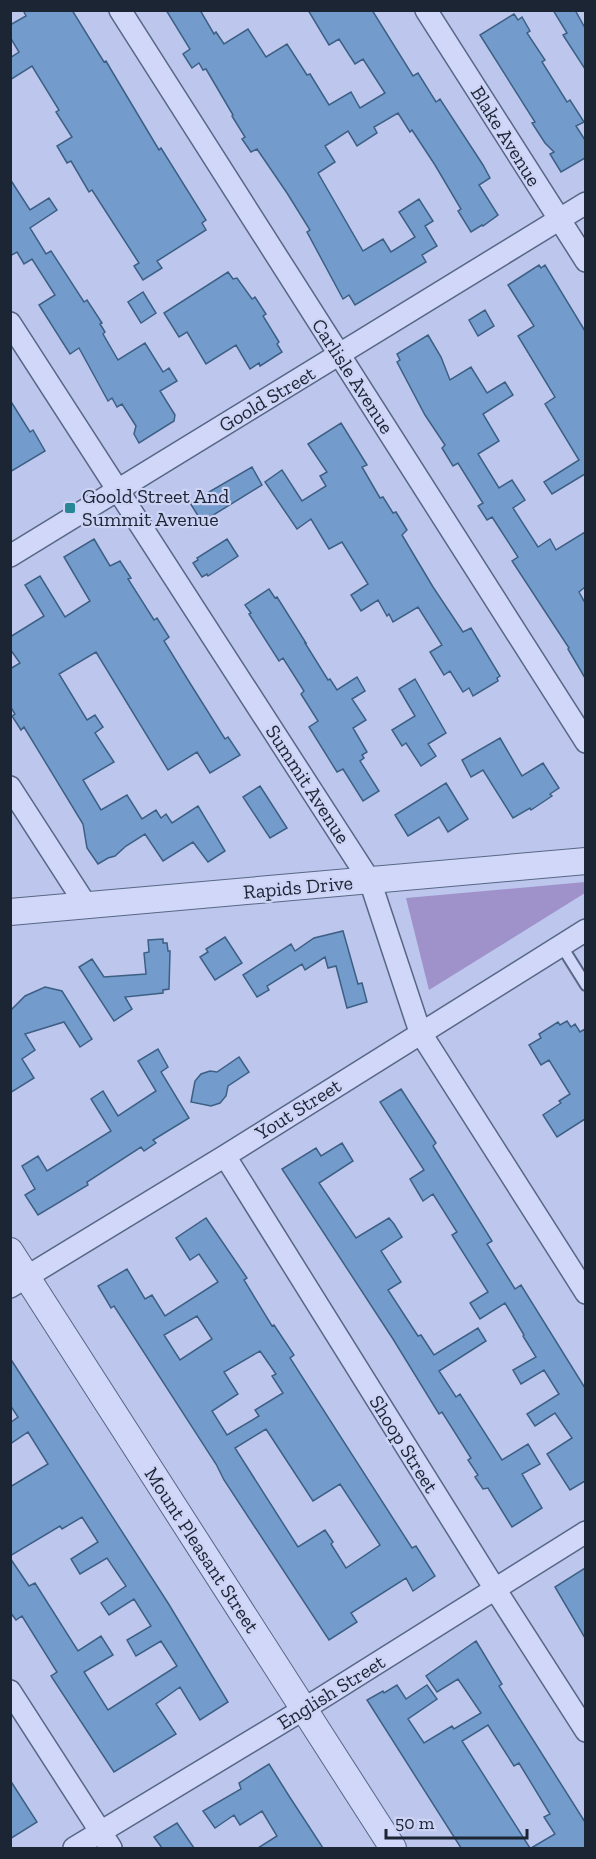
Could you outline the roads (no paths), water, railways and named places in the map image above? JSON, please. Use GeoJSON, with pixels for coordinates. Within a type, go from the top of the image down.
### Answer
{"type":"FeatureCollection","features":[{"type":"Feature","properties":{"kind":"street","name":"Carlisle Avenue"},"geometry":{"type":"LineString","coordinates":[[120,10],[585,742]]}},
{"type":"Feature","properties":{"kind":"street","name":"Blake Avenue"},"geometry":{"type":"LineString","coordinates":[[426,10],[585,261]]}},
{"type":"Feature","properties":{"kind":"street","name":"Goold Street"},"geometry":{"type":"LineString","coordinates":[[10,556],[585,203]]}},
{"type":"Feature","properties":{"kind":"street","name":"Summit Avenue"},"geometry":{"type":"LineString","coordinates":[[10,323],[370,881],[420,1032],[585,1293]]}},
{"type":"Feature","properties":{"kind":"street"},"geometry":{"type":"LineString","coordinates":[[10,787],[86,905]]}},
{"type":"Feature","properties":{"kind":"street","name":"Rapids Drive"},"geometry":{"type":"LineString","coordinates":[[10,912],[585,861]]}},
{"type":"Feature","properties":{"kind":"street","name":"Yout Street"},"geometry":{"type":"LineString","coordinates":[[19,1282],[585,930]]}},
{"type":"Feature","properties":{"kind":"street","name":"Shoop Street"},"geometry":{"type":"LineString","coordinates":[[225,1156],[585,1731]]}},
{"type":"Feature","properties":{"kind":"street","name":"Mount Pleasant Street"},"geometry":{"type":"LineString","coordinates":[[10,1251],[19,1282],[304,1708],[393,1848]]}},
{"type":"Feature","properties":{"kind":"street","name":"English Street"},"geometry":{"type":"LineString","coordinates":[[74,1848],[106,1840],[304,1708],[585,1532]]}},
{"type":"Feature","properties":{"kind":"street"},"geometry":{"type":"LineString","coordinates":[[10,1691],[106,1840]]}},
{"type":"Feature","properties":{"kind":"lane"},"geometry":{"type":"LineString","coordinates":[[561,945],[585,985]]}},
{"type":"Feature","properties":{"kind":"place","name":"Goold Street And Summit Avenue"},"geometry":{"type":"Point","coordinates":[70,508]}}]}
